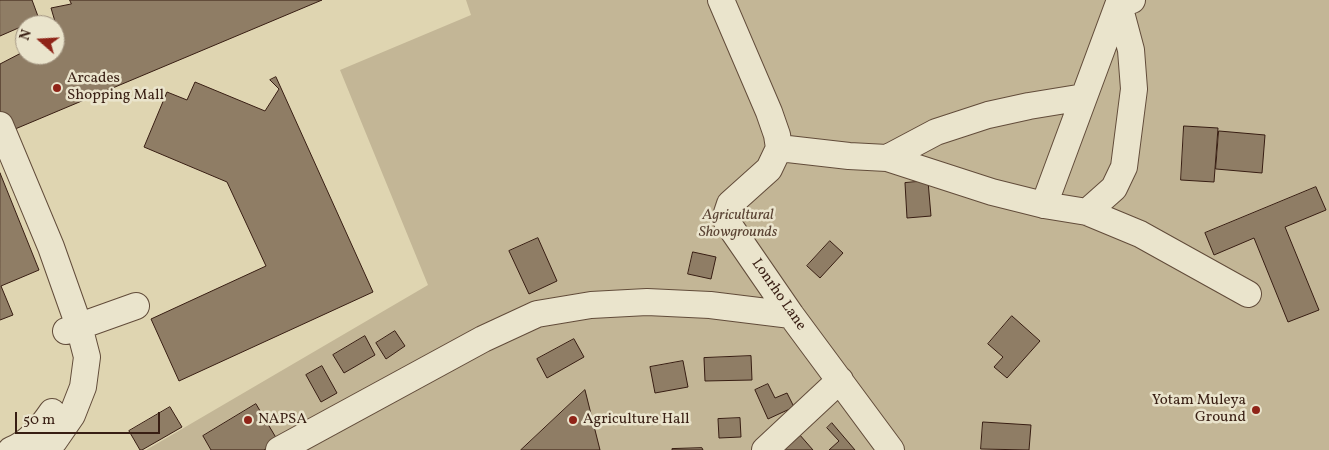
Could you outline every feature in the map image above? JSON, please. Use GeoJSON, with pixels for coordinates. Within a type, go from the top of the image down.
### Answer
{"type":"FeatureCollection","features":[{"type":"Feature","properties":{"kind":"lane"},"geometry":{"type":"LineString","coordinates":[[721,0],[768,112],[777,135],[779,148],[848,156],[887,158],[992,192],[1087,212],[1140,234],[1248,294]]}},
{"type":"Feature","properties":{"kind":"lane"},"geometry":{"type":"LineString","coordinates":[[1044,204],[1084,97],[1124,2]]}},
{"type":"Feature","properties":{"kind":"lane"},"geometry":{"type":"LineString","coordinates":[[1087,212],[1114,188],[1126,158],[1134,88],[1124,2]]}},
{"type":"Feature","properties":{"kind":"lane"},"geometry":{"type":"LineString","coordinates":[[887,158],[936,132],[988,115],[1084,97]]}},
{"type":"Feature","properties":{"kind":"lane"},"geometry":{"type":"LineString","coordinates":[[0,126],[51,247],[72,328],[87,358],[83,387],[72,415],[54,441],[44,450]]}},
{"type":"Feature","properties":{"kind":"lane","name":"Lonrho Lane"},"geometry":{"type":"LineString","coordinates":[[779,148],[768,169],[754,184],[736,197],[730,204],[727,214],[728,222],[791,315],[891,450]]}},
{"type":"Feature","properties":{"kind":"lane"},"geometry":{"type":"LineString","coordinates":[[0,169],[62,316],[72,328],[72,357],[64,395],[40,429],[20,446],[11,450]]}},
{"type":"Feature","properties":{"kind":"lane"},"geometry":{"type":"LineString","coordinates":[[279,450],[483,339],[537,314],[591,305],[647,302],[710,305],[791,315]]}},
{"type":"Feature","properties":{"kind":"lane"},"geometry":{"type":"LineString","coordinates":[[72,328],[136,306]]}},
{"type":"Feature","properties":{"kind":"lane"},"geometry":{"type":"LineString","coordinates":[[765,450],[840,380]]}},
{"type":"Feature","properties":{"kind":"green space","name":"Agricultural Showgrounds"},"geometry":{"type":"Polygon","coordinates":[[[466,0],[1329,0],[1329,450],[146,450],[428,285],[340,70],[471,15],[466,0]]]}},
{"type":"Feature","properties":{"kind":"building"},"geometry":{"type":"Polygon","coordinates":[[[0,0],[32,0],[38,15],[15,15],[15,29],[0,36],[0,0]]]}},
{"type":"Feature","properties":{"kind":"building","name":"Arcades Shopping Mall"},"geometry":{"type":"Polygon","coordinates":[[[70,0],[322,0],[8,132],[0,112],[0,64],[15,56],[15,65],[65,65],[65,15],[53,15],[51,8],[71,4],[70,0]]]}},
{"type":"Feature","properties":{"kind":"building"},"geometry":{"type":"Polygon","coordinates":[[[276,77],[373,292],[179,381],[151,319],[266,266],[227,182],[144,147],[167,92],[187,100],[195,82],[265,111],[279,89],[270,80],[276,77]]]}},
{"type":"Feature","properties":{"kind":"building"},"geometry":{"type":"Polygon","coordinates":[[[1184,126],[1218,128],[1214,182],[1181,180],[1184,126]]]}},
{"type":"Feature","properties":{"kind":"building"},"geometry":{"type":"Polygon","coordinates":[[[1219,131],[1265,135],[1262,173],[1216,169],[1219,131]]]}},
{"type":"Feature","properties":{"kind":"building"},"geometry":{"type":"Polygon","coordinates":[[[0,173],[39,270],[1,286],[13,315],[0,320],[0,173]]]}},
{"type":"Feature","properties":{"kind":"building"},"geometry":{"type":"Polygon","coordinates":[[[928,181],[931,216],[907,218],[905,183],[928,181]]]}},
{"type":"Feature","properties":{"kind":"building"},"geometry":{"type":"Polygon","coordinates":[[[1316,187],[1326,210],[1285,227],[1319,310],[1288,322],[1254,238],[1214,255],[1205,233],[1316,187]]]}},
{"type":"Feature","properties":{"kind":"building"},"geometry":{"type":"Polygon","coordinates":[[[538,238],[557,281],[529,294],[509,251],[538,238]]]}},
{"type":"Feature","properties":{"kind":"building"},"geometry":{"type":"Polygon","coordinates":[[[830,241],[843,253],[820,278],[807,266],[830,241]]]}},
{"type":"Feature","properties":{"kind":"building"},"geometry":{"type":"Polygon","coordinates":[[[693,252],[716,257],[711,279],[688,274],[693,252]]]}},
{"type":"Feature","properties":{"kind":"building"},"geometry":{"type":"Polygon","coordinates":[[[1012,316],[1040,341],[1007,378],[994,367],[1003,357],[988,344],[1012,316]]]}},
{"type":"Feature","properties":{"kind":"building"},"geometry":{"type":"Polygon","coordinates":[[[395,331],[405,346],[386,359],[376,343],[395,331]]]}},
{"type":"Feature","properties":{"kind":"building"},"geometry":{"type":"Polygon","coordinates":[[[365,336],[375,355],[344,373],[333,355],[365,336]]]}},
{"type":"Feature","properties":{"kind":"building"},"geometry":{"type":"Polygon","coordinates":[[[574,339],[584,357],[547,378],[537,359],[574,339]]]}},
{"type":"Feature","properties":{"kind":"building"},"geometry":{"type":"Polygon","coordinates":[[[751,356],[752,380],[705,381],[704,358],[751,356]]]}},
{"type":"Feature","properties":{"kind":"building"},"geometry":{"type":"Polygon","coordinates":[[[683,361],[688,387],[655,393],[650,367],[683,361]]]}},
{"type":"Feature","properties":{"kind":"building"},"geometry":{"type":"Polygon","coordinates":[[[322,366],[337,393],[321,402],[306,375],[322,366]]]}},
{"type":"Feature","properties":{"kind":"building"},"geometry":{"type":"Polygon","coordinates":[[[768,384],[775,398],[787,393],[794,407],[768,419],[755,390],[768,384]]]}},
{"type":"Feature","properties":{"kind":"building","name":"Agriculture Hall"},"geometry":{"type":"Polygon","coordinates":[[[585,390],[600,450],[521,450],[585,390]]]}},
{"type":"Feature","properties":{"kind":"building","name":"NAPSA"},"geometry":{"type":"Polygon","coordinates":[[[256,404],[278,441],[264,450],[211,450],[203,436],[256,404]]]}},
{"type":"Feature","properties":{"kind":"building"},"geometry":{"type":"Polygon","coordinates":[[[170,407],[182,427],[140,450],[129,431],[170,407]]]}},
{"type":"Feature","properties":{"kind":"building"},"geometry":{"type":"Polygon","coordinates":[[[740,418],[741,437],[719,438],[718,419],[740,418]]]}},
{"type":"Feature","properties":{"kind":"building"},"geometry":{"type":"Polygon","coordinates":[[[983,422],[1031,425],[1029,450],[981,449],[983,422]]]}},
{"type":"Feature","properties":{"kind":"building"},"geometry":{"type":"Polygon","coordinates":[[[832,423],[855,450],[829,450],[839,441],[827,428],[832,423]]]}},
{"type":"Feature","properties":{"kind":"building"},"geometry":{"type":"Polygon","coordinates":[[[799,434],[813,450],[781,450],[799,434]]]}},
{"type":"Feature","properties":{"kind":"building"},"geometry":{"type":"Polygon","coordinates":[[[702,448],[703,450],[672,450],[672,449],[702,448]]]}},
{"type":"Feature","properties":{"kind":"place","name":"Arcades Shopping Mall"},"geometry":{"type":"Point","coordinates":[57,88]}},
{"type":"Feature","properties":{"kind":"place","name":"Yotam Muleya Ground"},"geometry":{"type":"Point","coordinates":[1256,410]}},
{"type":"Feature","properties":{"kind":"place","name":"NAPSA"},"geometry":{"type":"Point","coordinates":[248,420]}},
{"type":"Feature","properties":{"kind":"place","name":"Agriculture Hall"},"geometry":{"type":"Point","coordinates":[573,420]}}]}
